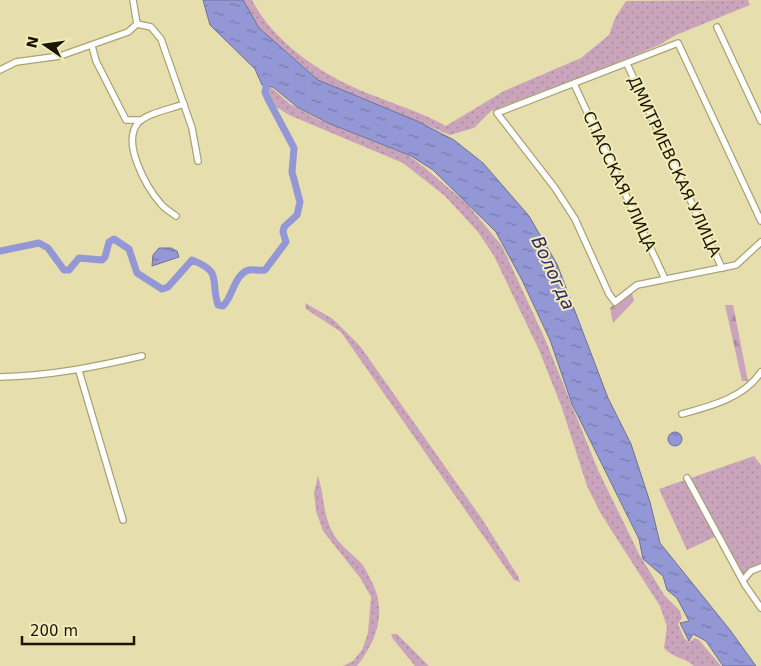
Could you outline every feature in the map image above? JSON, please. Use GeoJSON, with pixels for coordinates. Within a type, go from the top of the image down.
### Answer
{"type":"FeatureCollection","features":[{"type":"Feature","properties":{"kind":"street"},"geometry":{"type":"LineString","coordinates":[[133,0],[137,24]]}},
{"type":"Feature","properties":{"kind":"street"},"geometry":{"type":"LineString","coordinates":[[0,70],[16,62],[53,58],[92,46],[128,32],[137,24],[151,26],[161,39],[184,104],[192,128],[198,161]]}},
{"type":"Feature","properties":{"kind":"street"},"geometry":{"type":"LineString","coordinates":[[717,27],[761,122]]}},
{"type":"Feature","properties":{"kind":"street"},"geometry":{"type":"LineString","coordinates":[[761,221],[678,43],[497,113],[555,188],[575,219],[609,294],[615,302],[636,286],[736,265],[761,242]]}},
{"type":"Feature","properties":{"kind":"street"},"geometry":{"type":"LineString","coordinates":[[92,46],[96,61],[126,120],[143,119],[184,104]]}},
{"type":"Feature","properties":{"kind":"street","name":"ДМИТРИЕВСКАЯ УЛИЦА"},"geometry":{"type":"LineString","coordinates":[[627,64],[722,268]]}},
{"type":"Feature","properties":{"kind":"street","name":"СПАССКАЯ УЛИЦА"},"geometry":{"type":"LineString","coordinates":[[574,84],[665,279]]}},
{"type":"Feature","properties":{"kind":"street"},"geometry":{"type":"LineString","coordinates":[[143,119],[135,129],[134,158],[161,205],[176,216]]}},
{"type":"Feature","properties":{"kind":"street"},"geometry":{"type":"LineString","coordinates":[[0,377],[79,371],[142,356]]}},
{"type":"Feature","properties":{"kind":"street"},"geometry":{"type":"LineString","coordinates":[[79,371],[122,520]]}},
{"type":"Feature","properties":{"kind":"street"},"geometry":{"type":"LineString","coordinates":[[682,414],[722,402],[757,378],[761,372]]}},
{"type":"Feature","properties":{"kind":"street"},"geometry":{"type":"LineString","coordinates":[[687,478],[744,579],[745,585],[761,608]]}},
{"type":"Feature","properties":{"kind":"street"},"geometry":{"type":"LineString","coordinates":[[744,579],[751,571],[761,567]]}},
{"type":"Feature","properties":{"kind":"green space"},"geometry":{"type":"Polygon","coordinates":[[[243,0],[252,0],[260,14],[282,40],[309,62],[338,80],[446,126],[504,91],[581,58],[609,35],[615,18],[626,1],[748,0],[750,5],[676,35],[659,45],[602,69],[491,111],[474,128],[450,135],[318,80],[259,28],[243,0]]]}},
{"type":"Feature","properties":{"kind":"green space"},"geometry":{"type":"Polygon","coordinates":[[[268,87],[271,87],[290,104],[320,120],[409,156],[467,204],[502,246],[545,339],[598,470],[639,554],[664,595],[680,611],[682,618],[678,624],[684,638],[689,642],[695,638],[699,640],[721,666],[694,666],[671,654],[664,648],[667,627],[660,606],[601,514],[587,486],[562,408],[539,350],[494,256],[478,232],[445,196],[403,163],[289,115],[275,106],[266,91],[268,87]]]}},
{"type":"Feature","properties":{"kind":"green space"},"geometry":{"type":"Polygon","coordinates":[[[631,290],[634,301],[613,323],[610,308],[631,290]]]}},
{"type":"Feature","properties":{"kind":"green space"},"geometry":{"type":"Polygon","coordinates":[[[305,303],[333,319],[360,346],[482,519],[520,582],[514,580],[341,332],[306,309],[305,303]]]}},
{"type":"Feature","properties":{"kind":"green space"},"geometry":{"type":"Polygon","coordinates":[[[725,305],[733,305],[748,381],[742,381],[725,305]]]}},
{"type":"Feature","properties":{"kind":"green space"},"geometry":{"type":"Polygon","coordinates":[[[754,456],[761,465],[761,566],[743,574],[719,535],[687,550],[659,489],[754,456]]]}},
{"type":"Feature","properties":{"kind":"green space"},"geometry":{"type":"Polygon","coordinates":[[[318,476],[330,527],[340,543],[364,567],[372,582],[379,605],[378,626],[370,646],[357,666],[343,666],[353,661],[362,650],[368,633],[371,597],[361,579],[323,531],[316,511],[314,493],[318,476]]]}},
{"type":"Feature","properties":{"kind":"green space"},"geometry":{"type":"Polygon","coordinates":[[[391,634],[397,634],[429,666],[415,666],[391,634]]]}},
{"type":"Feature","properties":{"kind":"water","name":"Вологда"},"geometry":{"type":"Polygon","coordinates":[[[203,0],[243,0],[259,28],[318,80],[417,121],[454,140],[483,163],[529,216],[557,264],[608,398],[631,444],[650,502],[660,543],[730,630],[756,666],[723,666],[706,641],[693,634],[689,641],[680,623],[689,621],[677,598],[667,590],[663,576],[643,559],[639,539],[572,404],[550,340],[522,280],[496,232],[433,170],[411,156],[328,123],[297,107],[273,87],[262,85],[255,69],[210,25],[203,0]]]}},
{"type":"Feature","properties":{"kind":"water"},"geometry":{"type":"Polygon","coordinates":[[[159,248],[171,248],[177,251],[179,257],[152,266],[153,255],[159,248]]]}},
{"type":"Feature","properties":{"kind":"water"},"geometry":{"type":"Polygon","coordinates":[[[672,432],[678,432],[682,439],[678,446],[672,446],[668,442],[668,436],[672,432]]]}},
{"type":"Feature","properties":{"kind":"waterway"},"geometry":{"type":"LineString","coordinates":[[0,251],[39,243],[48,248],[64,270],[69,270],[79,258],[102,260],[105,257],[109,242],[114,239],[129,249],[137,273],[162,289],[168,287],[192,260],[202,264],[212,273],[218,305],[223,306],[240,276],[249,270],[265,270],[286,242],[283,232],[284,227],[297,215],[300,202],[292,172],[294,148],[265,92],[268,78]]}}]}
